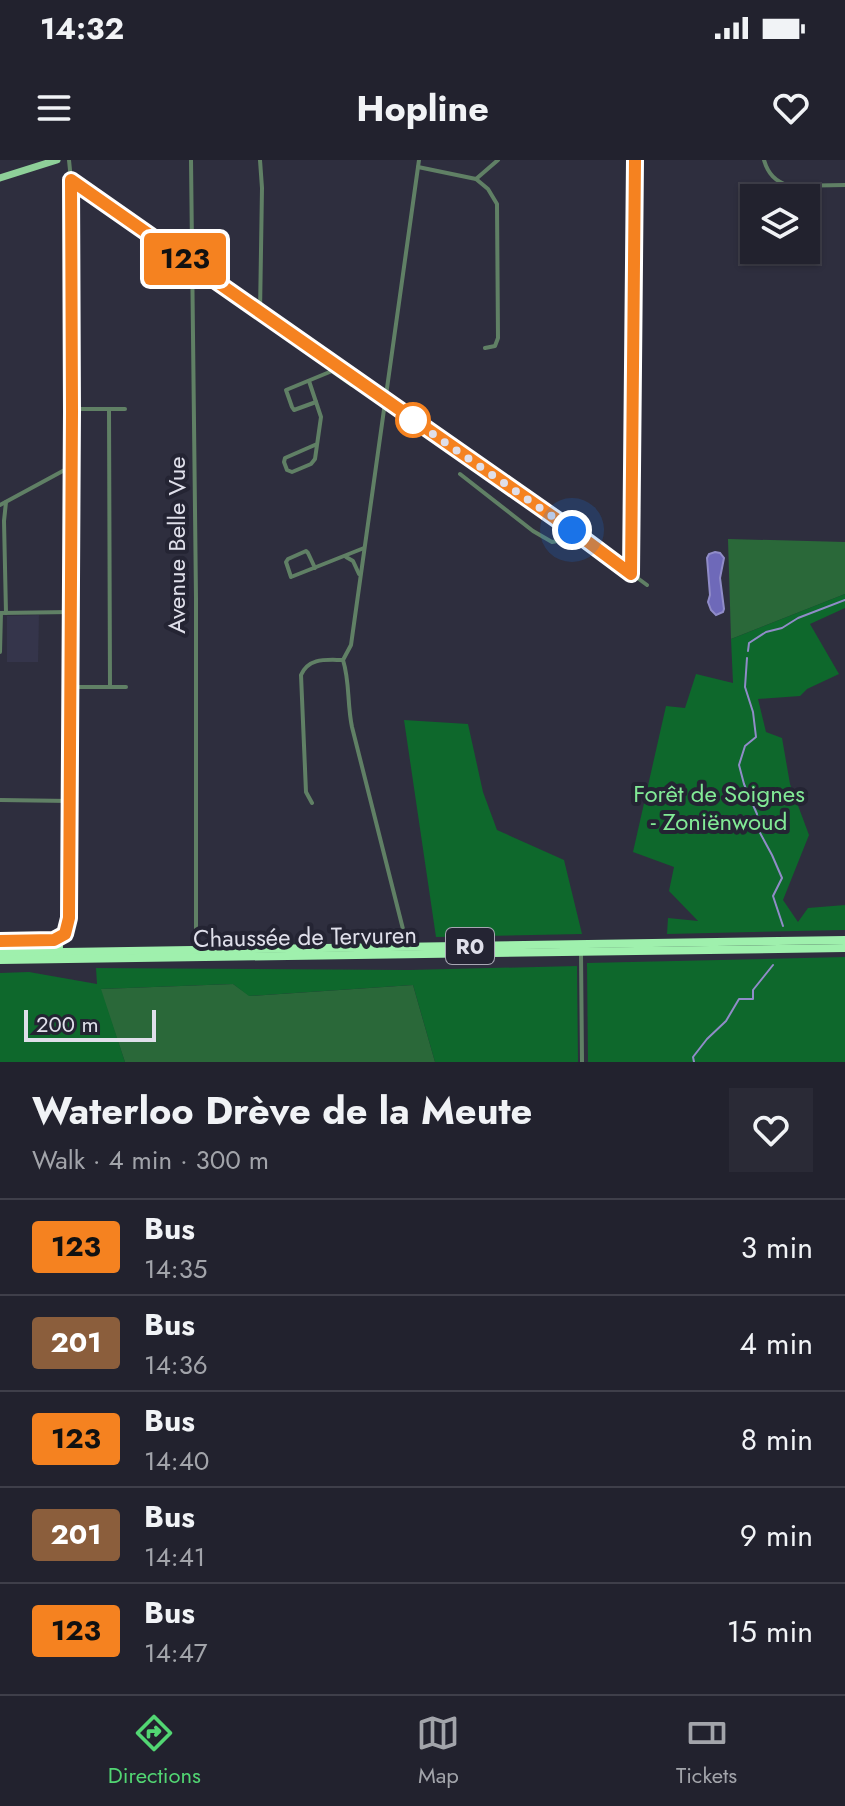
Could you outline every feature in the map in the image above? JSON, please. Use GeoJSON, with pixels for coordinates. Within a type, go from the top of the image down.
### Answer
{"type":"FeatureCollection","features":[{"type":"Feature","properties":{"kind":"highway","name":"Chaussée de Tervuren"},"geometry":{"type":"LineString","coordinates":[[71,952],[845,940]]}},
{"type":"Feature","properties":{"kind":"highway"},"geometry":{"type":"LineString","coordinates":[[2,942],[60,947],[71,952]]}},
{"type":"Feature","properties":{"kind":"highway","name":"Chaussée de Tervuren"},"geometry":{"type":"LineString","coordinates":[[2,958],[845,948]]}},
{"type":"Feature","properties":{"kind":"highway","name":"R0"},"geometry":{"type":"LineString","coordinates":[[2,958],[71,952]]}},
{"type":"Feature","properties":{"kind":"main road"},"geometry":{"type":"LineString","coordinates":[[0,178],[36,163],[57,160]]}},
{"type":"Feature","properties":{"kind":"street"},"geometry":{"type":"LineString","coordinates":[[2,942],[54,940],[65,934],[69,918],[72,409],[69,160]]}},
{"type":"Feature","properties":{"kind":"street","name":"Avenue Belle Vue"},"geometry":{"type":"LineString","coordinates":[[191,160],[196,929]]}},
{"type":"Feature","properties":{"kind":"street"},"geometry":{"type":"LineString","coordinates":[[260,160],[260,313]]}},
{"type":"Feature","properties":{"kind":"street"},"geometry":{"type":"LineString","coordinates":[[406,941],[352,727],[347,671],[343,660],[351,645],[419,160]]}},
{"type":"Feature","properties":{"kind":"street"},"geometry":{"type":"LineString","coordinates":[[476,179],[498,160]]}},
{"type":"Feature","properties":{"kind":"street"},"geometry":{"type":"LineString","coordinates":[[631,574],[635,160]]}},
{"type":"Feature","properties":{"kind":"street"},"geometry":{"type":"LineString","coordinates":[[764,160],[771,175],[789,186],[845,185]]}},
{"type":"Feature","properties":{"kind":"street"},"geometry":{"type":"LineString","coordinates":[[418,167],[476,179],[494,197],[499,213],[498,338],[495,346],[485,348]]}},
{"type":"Feature","properties":{"kind":"street"},"geometry":{"type":"LineString","coordinates":[[71,180],[334,369],[359,382],[647,585]]}},
{"type":"Feature","properties":{"kind":"street"},"geometry":{"type":"LineString","coordinates":[[317,402],[294,410],[286,393],[288,388],[334,369]]}},
{"type":"Feature","properties":{"kind":"street"},"geometry":{"type":"LineString","coordinates":[[309,381],[321,417],[317,444],[313,463],[292,472],[287,470],[285,458],[317,444]]}},
{"type":"Feature","properties":{"kind":"street"},"geometry":{"type":"LineString","coordinates":[[72,409],[125,409]]}},
{"type":"Feature","properties":{"kind":"street"},"geometry":{"type":"LineString","coordinates":[[109,410],[110,686]]}},
{"type":"Feature","properties":{"kind":"street"},"geometry":{"type":"LineString","coordinates":[[0,505],[72,466]]}},
{"type":"Feature","properties":{"kind":"street"},"geometry":{"type":"LineString","coordinates":[[460,474],[533,531],[552,542],[563,540],[572,530]]}},
{"type":"Feature","properties":{"kind":"street"},"geometry":{"type":"LineString","coordinates":[[0,652],[2,518],[6,502]]}},
{"type":"Feature","properties":{"kind":"street"},"geometry":{"type":"LineString","coordinates":[[315,568],[306,551],[288,559],[285,564],[291,577],[315,568],[344,557],[364,548]]}},
{"type":"Feature","properties":{"kind":"street"},"geometry":{"type":"LineString","coordinates":[[344,557],[353,561],[360,575]]}},
{"type":"Feature","properties":{"kind":"street"},"geometry":{"type":"LineString","coordinates":[[2,613],[71,612]]}},
{"type":"Feature","properties":{"kind":"street"},"geometry":{"type":"LineString","coordinates":[[312,803],[306,792],[301,675],[306,666],[316,661],[343,660]]}},
{"type":"Feature","properties":{"kind":"street"},"geometry":{"type":"LineString","coordinates":[[71,687],[126,687]]}},
{"type":"Feature","properties":{"kind":"street"},"geometry":{"type":"LineString","coordinates":[[0,799],[70,801]]}},
{"type":"Feature","properties":{"kind":"street"},"geometry":{"type":"LineString","coordinates":[[581,953],[582,1062]]}},
{"type":"Feature","properties":{"kind":"shaded area"},"geometry":{"type":"Polygon","coordinates":[[[715,552],[724,558],[720,578],[724,609],[716,615],[708,602],[707,558],[715,552]]]}},
{"type":"Feature","properties":{"kind":"shaded area"},"geometry":{"type":"Polygon","coordinates":[[[39,615],[38,662],[7,662],[7,616],[39,615]]]}},
{"type":"Feature","properties":{"kind":"green space"},"geometry":{"type":"Polygon","coordinates":[[[728,539],[845,542],[845,594],[731,639],[728,539]]]}},
{"type":"Feature","properties":{"kind":"green space","name":"Forêt de Soignes - Zoniënwoud"},"geometry":{"type":"Polygon","coordinates":[[[845,594],[845,608],[810,624],[839,674],[807,689],[800,696],[758,699],[766,732],[782,738],[790,784],[809,835],[783,900],[798,922],[808,908],[845,905],[845,930],[667,934],[668,918],[698,921],[669,891],[674,867],[633,852],[666,706],[685,708],[696,674],[733,683],[731,639],[845,594]]]}},
{"type":"Feature","properties":{"kind":"green space"},"geometry":{"type":"Polygon","coordinates":[[[404,720],[468,724],[483,792],[497,830],[564,860],[582,934],[436,937],[404,720]]]}},
{"type":"Feature","properties":{"kind":"green space"},"geometry":{"type":"Polygon","coordinates":[[[845,957],[845,1062],[588,1062],[587,963],[845,957]]]}},
{"type":"Feature","properties":{"kind":"green space"},"geometry":{"type":"Polygon","coordinates":[[[577,966],[578,1062],[435,1062],[413,985],[249,996],[233,984],[101,989],[125,1062],[0,1062],[0,973],[29,972],[97,984],[96,968],[409,970],[577,966]]]}},
{"type":"Feature","properties":{"kind":"green space"},"geometry":{"type":"Polygon","coordinates":[[[233,984],[250,996],[413,985],[435,1062],[125,1062],[100,989],[233,984]]]}},
{"type":"Feature","properties":{"kind":"waterway"},"geometry":{"type":"LineString","coordinates":[[748,651],[749,643],[766,632],[845,600]]}},
{"type":"Feature","properties":{"kind":"waterway"},"geometry":{"type":"LineString","coordinates":[[747,658],[745,687],[753,712],[756,737],[745,746],[739,765],[757,814],[759,831],[782,878],[773,896],[783,926]]}},
{"type":"Feature","properties":{"kind":"waterway"},"geometry":{"type":"LineString","coordinates":[[694,1062],[693,1057],[726,1021],[739,999],[753,999],[753,990],[773,965]]}},
{"type":"Feature","properties":{"kind":"bus line","name":"123"},"geometry":{"type":"LineString","coordinates":[[0,941],[54,940],[65,934],[69,918],[71,180],[631,574],[635,160]]}},
{"type":"Feature","properties":{"kind":"route"},"geometry":{"type":"LineString","coordinates":[[413,420],[572,530]]}}]}
